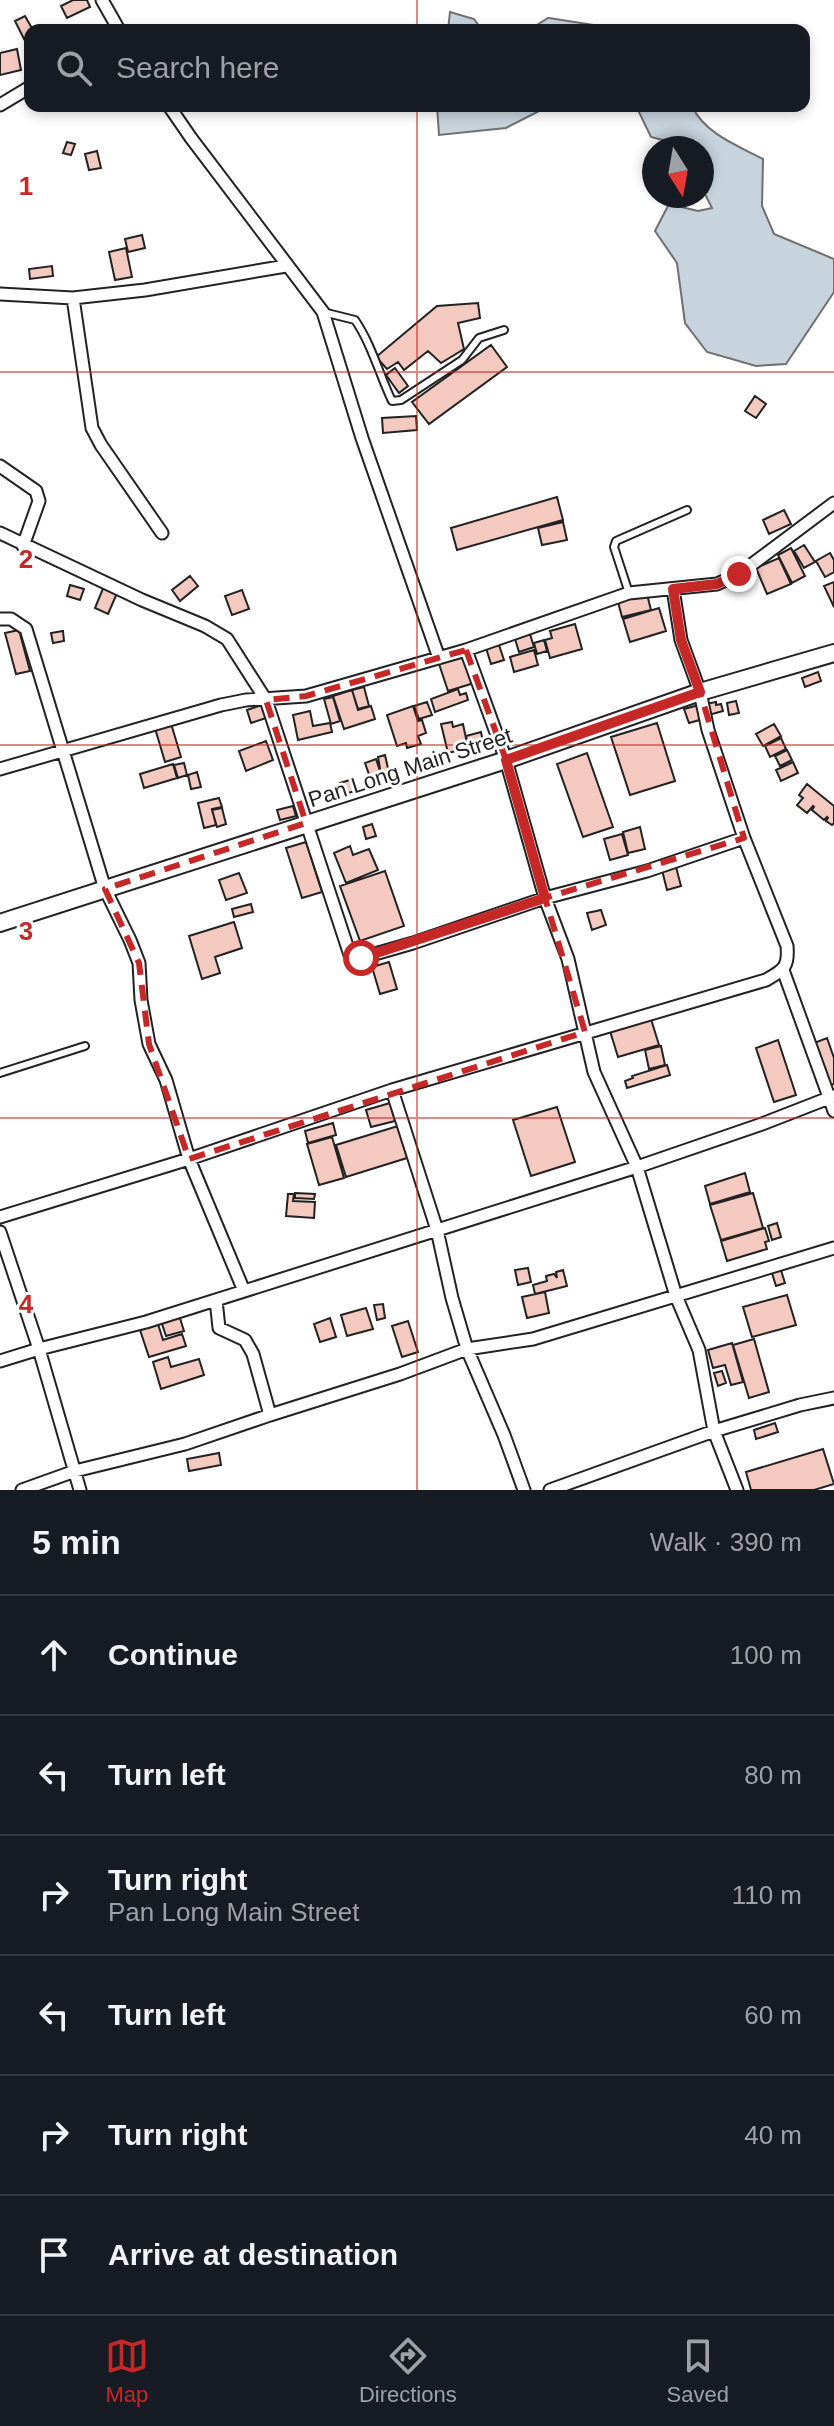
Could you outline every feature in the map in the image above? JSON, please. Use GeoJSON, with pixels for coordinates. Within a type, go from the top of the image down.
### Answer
{"type":"FeatureCollection","features":[{"type":"Feature","properties":{"kind":"street"},"geometry":{"type":"LineString","coordinates":[[102,0],[116,24]]}},
{"type":"Feature","properties":{"kind":"street"},"geometry":{"type":"LineString","coordinates":[[0,105],[24,91]]}},
{"type":"Feature","properties":{"kind":"street"},"geometry":{"type":"LineString","coordinates":[[173,112],[323,312],[362,438],[439,658]]}},
{"type":"Feature","properties":{"kind":"street"},"geometry":{"type":"LineString","coordinates":[[0,294],[73,298],[145,290],[286,266]]}},
{"type":"Feature","properties":{"kind":"street"},"geometry":{"type":"LineString","coordinates":[[73,298],[92,428],[162,533]]}},
{"type":"Feature","properties":{"kind":"street"},"geometry":{"type":"LineString","coordinates":[[0,466],[36,491],[39,501],[23,546]]}},
{"type":"Feature","properties":{"kind":"street"},"geometry":{"type":"LineString","coordinates":[[0,769],[221,705],[306,696],[466,650],[629,593],[717,584],[739,574],[834,503]]}},
{"type":"Feature","properties":{"kind":"street"},"geometry":{"type":"LineString","coordinates":[[0,533],[205,626],[227,639],[266,700],[350,955],[361,958],[545,898],[647,871],[744,838]]}},
{"type":"Feature","properties":{"kind":"street"},"geometry":{"type":"LineString","coordinates":[[0,1217],[189,1159],[392,1090],[766,980],[783,970],[788,959],[787,946],[744,838],[705,721],[700,692],[681,640],[673,589]]}},
{"type":"Feature","properties":{"kind":"street"},"geometry":{"type":"LineString","coordinates":[[0,619],[11,619],[26,629],[105,889],[139,963],[141,1000],[149,1044],[166,1080],[189,1159],[244,1291]]}},
{"type":"Feature","properties":{"kind":"street"},"geometry":{"type":"LineString","coordinates":[[466,650],[506,760],[545,898],[568,959],[594,1072],[637,1167],[676,1296],[699,1350],[714,1431],[737,1490]]}},
{"type":"Feature","properties":{"kind":"street","name":"Pan Long Main Street"},"geometry":{"type":"LineString","coordinates":[[0,923],[506,760],[700,692],[834,653]]}},
{"type":"Feature","properties":{"kind":"street"},"geometry":{"type":"LineString","coordinates":[[783,970],[832,1096],[834,1111]]}},
{"type":"Feature","properties":{"kind":"street"},"geometry":{"type":"LineString","coordinates":[[392,1090],[437,1230],[467,1349],[524,1490]]}},
{"type":"Feature","properties":{"kind":"street"},"geometry":{"type":"LineString","coordinates":[[0,1361],[146,1322],[637,1167],[832,1096]]}},
{"type":"Feature","properties":{"kind":"street"},"geometry":{"type":"LineString","coordinates":[[0,1232],[39,1349],[80,1490]]}},
{"type":"Feature","properties":{"kind":"street"},"geometry":{"type":"LineString","coordinates":[[22,1490],[75,1471],[185,1444],[467,1349],[533,1339],[834,1248]]}},
{"type":"Feature","properties":{"kind":"street"},"geometry":{"type":"LineString","coordinates":[[216,1300],[219,1328],[245,1340],[253,1354],[270,1415]]}},
{"type":"Feature","properties":{"kind":"street"},"geometry":{"type":"LineString","coordinates":[[550,1490],[714,1431],[834,1398]]}},
{"type":"Feature","properties":{"kind":"lane"},"geometry":{"type":"LineString","coordinates":[[323,312],[355,320],[366,336],[392,401],[401,400],[462,360],[479,338],[504,330]]}},
{"type":"Feature","properties":{"kind":"lane"},"geometry":{"type":"LineString","coordinates":[[629,593],[614,547],[616,541],[687,510]]}},
{"type":"Feature","properties":{"kind":"lane"},"geometry":{"type":"LineString","coordinates":[[0,1073],[85,1046]]}},
{"type":"Feature","properties":{"kind":"highlighted area"},"geometry":{"type":"Polygon","coordinates":[[[466,650],[506,760],[700,692],[744,838],[545,898],[585,1032],[189,1159],[149,1044],[139,963],[105,889],[306,823],[266,700],[306,696],[466,650]]]}},
{"type":"Feature","properties":{"kind":"shaded area"},"geometry":{"type":"Polygon","coordinates":[[[450,12],[474,19],[478,24],[449,24],[450,12]]]}},
{"type":"Feature","properties":{"kind":"shaded area"},"geometry":{"type":"Polygon","coordinates":[[[548,18],[587,24],[538,24],[548,18]]]}},
{"type":"Feature","properties":{"kind":"shaded area"},"geometry":{"type":"Polygon","coordinates":[[[437,112],[537,112],[506,128],[439,135],[437,112]]]}},
{"type":"Feature","properties":{"kind":"shaded area"},"geometry":{"type":"Polygon","coordinates":[[[639,112],[695,112],[713,131],[763,159],[762,206],[774,234],[834,259],[834,292],[786,364],[756,366],[707,352],[685,323],[677,263],[655,231],[667,208],[698,211],[714,208],[714,136],[651,136],[639,112]]]}},
{"type":"Feature","properties":{"kind":"building"},"geometry":{"type":"Polygon","coordinates":[[[73,0],[87,0],[90,7],[67,18],[61,6],[73,0]]]}},
{"type":"Feature","properties":{"kind":"building"},"geometry":{"type":"Polygon","coordinates":[[[25,16],[30,24],[24,24],[24,39],[15,21],[25,16]]]}},
{"type":"Feature","properties":{"kind":"building"},"geometry":{"type":"Polygon","coordinates":[[[17,49],[21,70],[0,75],[0,53],[17,49]]]}},
{"type":"Feature","properties":{"kind":"building"},"geometry":{"type":"Polygon","coordinates":[[[67,142],[75,144],[71,155],[63,153],[67,142]]]}},
{"type":"Feature","properties":{"kind":"building"},"geometry":{"type":"Polygon","coordinates":[[[97,151],[101,168],[89,170],[85,154],[97,151]]]}},
{"type":"Feature","properties":{"kind":"building"},"geometry":{"type":"Polygon","coordinates":[[[142,235],[145,248],[128,252],[125,239],[142,235]]]}},
{"type":"Feature","properties":{"kind":"building"},"geometry":{"type":"Polygon","coordinates":[[[126,248],[132,277],[115,280],[109,252],[126,248]]]}},
{"type":"Feature","properties":{"kind":"building"},"geometry":{"type":"Polygon","coordinates":[[[52,266],[53,276],[30,279],[29,269],[52,266]]]}},
{"type":"Feature","properties":{"kind":"building"},"geometry":{"type":"Polygon","coordinates":[[[478,303],[480,318],[458,323],[464,349],[441,363],[428,351],[404,370],[398,362],[387,369],[376,357],[437,306],[478,303]]]}},
{"type":"Feature","properties":{"kind":"building"},"geometry":{"type":"Polygon","coordinates":[[[491,345],[507,367],[429,424],[412,402],[491,345]]]}},
{"type":"Feature","properties":{"kind":"building"},"geometry":{"type":"Polygon","coordinates":[[[395,368],[408,386],[399,393],[386,375],[395,368]]]}},
{"type":"Feature","properties":{"kind":"building"},"geometry":{"type":"Polygon","coordinates":[[[755,396],[766,404],[756,418],[745,411],[755,396]]]}},
{"type":"Feature","properties":{"kind":"building"},"geometry":{"type":"Polygon","coordinates":[[[416,416],[417,430],[383,433],[382,418],[416,416]]]}},
{"type":"Feature","properties":{"kind":"building"},"geometry":{"type":"Polygon","coordinates":[[[557,497],[563,520],[457,550],[451,528],[557,497]]]}},
{"type":"Feature","properties":{"kind":"building"},"geometry":{"type":"Polygon","coordinates":[[[784,510],[791,524],[769,534],[763,520],[784,510]]]}},
{"type":"Feature","properties":{"kind":"building"},"geometry":{"type":"Polygon","coordinates":[[[563,522],[567,540],[542,545],[538,528],[563,522]]]}},
{"type":"Feature","properties":{"kind":"building"},"geometry":{"type":"Polygon","coordinates":[[[804,545],[815,562],[804,568],[794,551],[804,545]]]}},
{"type":"Feature","properties":{"kind":"building"},"geometry":{"type":"Polygon","coordinates":[[[791,548],[805,576],[792,583],[778,555],[791,548]]]}},
{"type":"Feature","properties":{"kind":"building"},"geometry":{"type":"Polygon","coordinates":[[[830,553],[834,560],[834,572],[825,577],[816,561],[830,553]]]}},
{"type":"Feature","properties":{"kind":"building"},"geometry":{"type":"Polygon","coordinates":[[[779,558],[791,584],[767,594],[756,568],[779,558]]]}},
{"type":"Feature","properties":{"kind":"building"},"geometry":{"type":"Polygon","coordinates":[[[190,576],[198,586],[180,601],[172,590],[190,576]]]}},
{"type":"Feature","properties":{"kind":"building"},"geometry":{"type":"Polygon","coordinates":[[[834,582],[834,607],[824,586],[834,582]]]}},
{"type":"Feature","properties":{"kind":"building"},"geometry":{"type":"Polygon","coordinates":[[[70,585],[84,589],[80,600],[67,596],[70,585]]]}},
{"type":"Feature","properties":{"kind":"building"},"geometry":{"type":"Polygon","coordinates":[[[104,586],[118,591],[108,614],[95,608],[104,586]]]}},
{"type":"Feature","properties":{"kind":"building"},"geometry":{"type":"Polygon","coordinates":[[[242,590],[249,609],[232,615],[225,596],[242,590]]]}},
{"type":"Feature","properties":{"kind":"building"},"geometry":{"type":"Polygon","coordinates":[[[647,594],[651,610],[622,617],[618,602],[647,594]]]}},
{"type":"Feature","properties":{"kind":"building"},"geometry":{"type":"Polygon","coordinates":[[[659,608],[666,631],[630,642],[623,619],[659,608]]]}},
{"type":"Feature","properties":{"kind":"building"},"geometry":{"type":"Polygon","coordinates":[[[575,624],[582,649],[550,658],[545,640],[552,638],[550,631],[575,624]]]}},
{"type":"Feature","properties":{"kind":"building"},"geometry":{"type":"Polygon","coordinates":[[[19,630],[30,671],[16,674],[5,633],[19,630]]]}},
{"type":"Feature","properties":{"kind":"building"},"geometry":{"type":"Polygon","coordinates":[[[63,631],[64,641],[53,643],[51,633],[63,631]]]}},
{"type":"Feature","properties":{"kind":"building"},"geometry":{"type":"Polygon","coordinates":[[[530,634],[534,647],[519,652],[515,639],[530,634]]]}},
{"type":"Feature","properties":{"kind":"building"},"geometry":{"type":"Polygon","coordinates":[[[544,640],[547,651],[537,654],[534,643],[544,640]]]}},
{"type":"Feature","properties":{"kind":"building"},"geometry":{"type":"Polygon","coordinates":[[[499,645],[504,660],[491,664],[486,648],[499,645]]]}},
{"type":"Feature","properties":{"kind":"building"},"geometry":{"type":"Polygon","coordinates":[[[534,650],[538,665],[514,672],[510,657],[534,650]]]}},
{"type":"Feature","properties":{"kind":"building"},"geometry":{"type":"Polygon","coordinates":[[[463,653],[474,683],[448,691],[438,661],[463,653]]]}},
{"type":"Feature","properties":{"kind":"building"},"geometry":{"type":"Polygon","coordinates":[[[818,672],[821,681],[805,687],[802,678],[818,672]]]}},
{"type":"Feature","properties":{"kind":"building"},"geometry":{"type":"Polygon","coordinates":[[[364,687],[369,706],[358,709],[352,690],[364,687]]]}},
{"type":"Feature","properties":{"kind":"building"},"geometry":{"type":"Polygon","coordinates":[[[458,689],[460,695],[466,693],[468,700],[435,712],[431,699],[458,689]]]}},
{"type":"Feature","properties":{"kind":"building"},"geometry":{"type":"Polygon","coordinates":[[[352,690],[358,710],[371,706],[375,719],[344,729],[333,696],[352,690]]]}},
{"type":"Feature","properties":{"kind":"building"},"geometry":{"type":"Polygon","coordinates":[[[333,697],[340,721],[331,724],[324,699],[333,697]]]}},
{"type":"Feature","properties":{"kind":"building"},"geometry":{"type":"Polygon","coordinates":[[[736,701],[739,713],[729,715],[727,703],[736,701]]]}},
{"type":"Feature","properties":{"kind":"building"},"geometry":{"type":"Polygon","coordinates":[[[427,702],[432,715],[419,719],[414,706],[427,702]]]}},
{"type":"Feature","properties":{"kind":"building"},"geometry":{"type":"Polygon","coordinates":[[[716,702],[716,705],[721,704],[723,711],[705,716],[705,704],[716,702]]]}},
{"type":"Feature","properties":{"kind":"building"},"geometry":{"type":"Polygon","coordinates":[[[262,705],[266,718],[251,723],[247,710],[262,705]]]}},
{"type":"Feature","properties":{"kind":"building"},"geometry":{"type":"Polygon","coordinates":[[[699,705],[703,719],[689,723],[684,709],[699,705]]]}},
{"type":"Feature","properties":{"kind":"building"},"geometry":{"type":"Polygon","coordinates":[[[413,706],[426,733],[418,736],[421,744],[407,748],[406,743],[397,746],[387,715],[413,706]]]}},
{"type":"Feature","properties":{"kind":"building"},"geometry":{"type":"Polygon","coordinates":[[[310,711],[313,726],[330,723],[332,732],[298,740],[293,715],[310,711]]]}},
{"type":"Feature","properties":{"kind":"building"},"geometry":{"type":"Polygon","coordinates":[[[170,720],[181,757],[165,762],[154,725],[170,720]]]}},
{"type":"Feature","properties":{"kind":"building"},"geometry":{"type":"Polygon","coordinates":[[[452,722],[453,727],[463,724],[468,748],[448,753],[441,724],[452,722]]]}},
{"type":"Feature","properties":{"kind":"building"},"geometry":{"type":"Polygon","coordinates":[[[657,723],[675,781],[630,795],[611,737],[657,723]]]}},
{"type":"Feature","properties":{"kind":"building"},"geometry":{"type":"Polygon","coordinates":[[[774,724],[781,736],[763,746],[756,734],[774,724]]]}},
{"type":"Feature","properties":{"kind":"building"},"geometry":{"type":"Polygon","coordinates":[[[481,732],[483,742],[468,746],[466,736],[481,732]]]}},
{"type":"Feature","properties":{"kind":"building"},"geometry":{"type":"Polygon","coordinates":[[[781,738],[786,749],[770,757],[765,746],[781,738]]]}},
{"type":"Feature","properties":{"kind":"building"},"geometry":{"type":"Polygon","coordinates":[[[266,741],[273,760],[246,771],[239,751],[266,741]]]}},
{"type":"Feature","properties":{"kind":"building"},"geometry":{"type":"Polygon","coordinates":[[[787,750],[792,760],[780,766],[775,756],[787,750]]]}},
{"type":"Feature","properties":{"kind":"building"},"geometry":{"type":"Polygon","coordinates":[[[587,753],[613,827],[583,837],[557,764],[587,753]]]}},
{"type":"Feature","properties":{"kind":"building"},"geometry":{"type":"Polygon","coordinates":[[[385,755],[389,773],[381,774],[378,757],[385,755]]]}},
{"type":"Feature","properties":{"kind":"building"},"geometry":{"type":"Polygon","coordinates":[[[376,759],[382,777],[371,780],[365,763],[376,759]]]}},
{"type":"Feature","properties":{"kind":"building"},"geometry":{"type":"Polygon","coordinates":[[[793,762],[798,773],[781,781],[776,770],[793,762]]]}},
{"type":"Feature","properties":{"kind":"building"},"geometry":{"type":"Polygon","coordinates":[[[184,763],[187,775],[178,778],[174,765],[184,763]]]}},
{"type":"Feature","properties":{"kind":"building"},"geometry":{"type":"Polygon","coordinates":[[[173,764],[177,778],[144,788],[140,774],[173,764]]]}},
{"type":"Feature","properties":{"kind":"building"},"geometry":{"type":"Polygon","coordinates":[[[197,772],[201,787],[191,789],[188,775],[197,772]]]}},
{"type":"Feature","properties":{"kind":"building"},"geometry":{"type":"Polygon","coordinates":[[[353,779],[356,791],[343,794],[340,783],[353,779]]]}},
{"type":"Feature","properties":{"kind":"building"},"geometry":{"type":"Polygon","coordinates":[[[807,784],[834,806],[832,825],[826,821],[827,817],[824,820],[812,810],[813,806],[807,813],[797,805],[803,798],[799,795],[807,784]]]}},
{"type":"Feature","properties":{"kind":"building"},"geometry":{"type":"Polygon","coordinates":[[[219,798],[222,807],[212,809],[216,825],[204,828],[198,803],[219,798]]]}},
{"type":"Feature","properties":{"kind":"building"},"geometry":{"type":"Polygon","coordinates":[[[293,806],[296,816],[280,820],[277,810],[293,806]]]}},
{"type":"Feature","properties":{"kind":"building"},"geometry":{"type":"Polygon","coordinates":[[[222,808],[226,824],[217,827],[212,810],[222,808]]]}},
{"type":"Feature","properties":{"kind":"building"},"geometry":{"type":"Polygon","coordinates":[[[372,824],[376,836],[366,839],[363,827],[372,824]]]}},
{"type":"Feature","properties":{"kind":"building"},"geometry":{"type":"Polygon","coordinates":[[[640,827],[645,849],[628,853],[623,832],[640,827]]]}},
{"type":"Feature","properties":{"kind":"building"},"geometry":{"type":"Polygon","coordinates":[[[622,834],[628,855],[610,860],[604,839],[622,834]]]}},
{"type":"Feature","properties":{"kind":"building"},"geometry":{"type":"Polygon","coordinates":[[[306,842],[322,892],[302,898],[286,848],[306,842]]]}},
{"type":"Feature","properties":{"kind":"building"},"geometry":{"type":"Polygon","coordinates":[[[350,846],[353,855],[369,849],[378,870],[346,883],[334,853],[350,846]]]}},
{"type":"Feature","properties":{"kind":"building"},"geometry":{"type":"Polygon","coordinates":[[[676,867],[681,886],[667,890],[662,870],[676,867]]]}},
{"type":"Feature","properties":{"kind":"building"},"geometry":{"type":"Polygon","coordinates":[[[385,871],[404,926],[360,941],[340,886],[385,871]]]}},
{"type":"Feature","properties":{"kind":"building"},"geometry":{"type":"Polygon","coordinates":[[[239,873],[247,893],[226,900],[219,880],[239,873]]]}},
{"type":"Feature","properties":{"kind":"building"},"geometry":{"type":"Polygon","coordinates":[[[251,904],[253,912],[234,917],[232,909],[251,904]]]}},
{"type":"Feature","properties":{"kind":"building"},"geometry":{"type":"Polygon","coordinates":[[[601,910],[606,925],[592,930],[587,913],[601,910]]]}},
{"type":"Feature","properties":{"kind":"building"},"geometry":{"type":"Polygon","coordinates":[[[234,922],[242,948],[215,957],[220,973],[202,979],[189,936],[234,922]]]}},
{"type":"Feature","properties":{"kind":"building"},"geometry":{"type":"Polygon","coordinates":[[[389,962],[397,989],[380,994],[372,967],[389,962]]]}},
{"type":"Feature","properties":{"kind":"building"},"geometry":{"type":"Polygon","coordinates":[[[651,1019],[659,1045],[618,1057],[610,1031],[651,1019]]]}},
{"type":"Feature","properties":{"kind":"building"},"geometry":{"type":"Polygon","coordinates":[[[827,1038],[834,1058],[834,1084],[828,1086],[814,1043],[827,1038]]]}},
{"type":"Feature","properties":{"kind":"building"},"geometry":{"type":"Polygon","coordinates":[[[778,1040],[796,1095],[774,1102],[756,1048],[778,1040]]]}},
{"type":"Feature","properties":{"kind":"building"},"geometry":{"type":"Polygon","coordinates":[[[661,1046],[665,1065],[649,1069],[645,1050],[661,1046]]]}},
{"type":"Feature","properties":{"kind":"building"},"geometry":{"type":"Polygon","coordinates":[[[667,1065],[670,1075],[627,1088],[625,1081],[632,1076],[667,1065]]]}},
{"type":"Feature","properties":{"kind":"building"},"geometry":{"type":"Polygon","coordinates":[[[390,1103],[395,1121],[371,1127],[366,1110],[390,1103]]]}},
{"type":"Feature","properties":{"kind":"building"},"geometry":{"type":"Polygon","coordinates":[[[557,1107],[575,1162],[531,1176],[513,1120],[557,1107]]]}},
{"type":"Feature","properties":{"kind":"building"},"geometry":{"type":"Polygon","coordinates":[[[333,1123],[336,1135],[308,1143],[305,1131],[333,1123]]]}},
{"type":"Feature","properties":{"kind":"building"},"geometry":{"type":"Polygon","coordinates":[[[398,1126],[407,1158],[346,1177],[336,1145],[398,1126]]]}},
{"type":"Feature","properties":{"kind":"building"},"geometry":{"type":"Polygon","coordinates":[[[332,1137],[344,1178],[319,1185],[307,1144],[332,1137]]]}},
{"type":"Feature","properties":{"kind":"building"},"geometry":{"type":"Polygon","coordinates":[[[745,1173],[750,1192],[710,1204],[705,1186],[745,1173]]]}},
{"type":"Feature","properties":{"kind":"building"},"geometry":{"type":"Polygon","coordinates":[[[295,1193],[315,1194],[314,1199],[295,1198],[295,1193]]]}},
{"type":"Feature","properties":{"kind":"building"},"geometry":{"type":"Polygon","coordinates":[[[753,1193],[763,1228],[721,1240],[710,1205],[753,1193]]]}},
{"type":"Feature","properties":{"kind":"building"},"geometry":{"type":"Polygon","coordinates":[[[288,1194],[294,1194],[293,1201],[315,1202],[314,1218],[286,1216],[288,1194]]]}},
{"type":"Feature","properties":{"kind":"building"},"geometry":{"type":"Polygon","coordinates":[[[777,1223],[781,1237],[772,1240],[768,1226],[777,1223]]]}},
{"type":"Feature","properties":{"kind":"building"},"geometry":{"type":"Polygon","coordinates":[[[765,1228],[769,1241],[765,1242],[767,1249],[727,1261],[721,1241],[765,1228]]]}},
{"type":"Feature","properties":{"kind":"building"},"geometry":{"type":"Polygon","coordinates":[[[780,1267],[785,1283],[776,1286],[771,1270],[780,1267]]]}},
{"type":"Feature","properties":{"kind":"building"},"geometry":{"type":"Polygon","coordinates":[[[528,1268],[531,1282],[518,1285],[515,1270],[528,1268]]]}},
{"type":"Feature","properties":{"kind":"building"},"geometry":{"type":"Polygon","coordinates":[[[563,1270],[567,1286],[535,1294],[533,1285],[547,1281],[546,1276],[554,1274],[557,1278],[556,1272],[563,1270]]]}},
{"type":"Feature","properties":{"kind":"building"},"geometry":{"type":"Polygon","coordinates":[[[545,1292],[549,1313],[527,1318],[522,1297],[545,1292]]]}},
{"type":"Feature","properties":{"kind":"building"},"geometry":{"type":"Polygon","coordinates":[[[787,1295],[796,1325],[752,1337],[743,1307],[787,1295]]]}},
{"type":"Feature","properties":{"kind":"building"},"geometry":{"type":"Polygon","coordinates":[[[383,1304],[385,1318],[377,1320],[374,1305],[383,1304]]]}},
{"type":"Feature","properties":{"kind":"building"},"geometry":{"type":"Polygon","coordinates":[[[366,1308],[373,1329],[347,1336],[341,1315],[366,1308]]]}},
{"type":"Feature","properties":{"kind":"building"},"geometry":{"type":"Polygon","coordinates":[[[179,1315],[184,1331],[166,1336],[161,1321],[179,1315]]]}},
{"type":"Feature","properties":{"kind":"building"},"geometry":{"type":"Polygon","coordinates":[[[330,1318],[336,1337],[320,1342],[314,1324],[330,1318]]]}},
{"type":"Feature","properties":{"kind":"building"},"geometry":{"type":"Polygon","coordinates":[[[408,1321],[418,1352],[402,1357],[392,1326],[408,1321]]]}},
{"type":"Feature","properties":{"kind":"building"},"geometry":{"type":"Polygon","coordinates":[[[158,1324],[163,1340],[182,1334],[186,1346],[149,1357],[140,1330],[158,1324]]]}},
{"type":"Feature","properties":{"kind":"building"},"geometry":{"type":"Polygon","coordinates":[[[754,1339],[769,1392],[749,1398],[733,1345],[754,1339]]]}},
{"type":"Feature","properties":{"kind":"building"},"geometry":{"type":"Polygon","coordinates":[[[732,1343],[743,1382],[731,1385],[725,1365],[713,1368],[708,1350],[732,1343]]]}},
{"type":"Feature","properties":{"kind":"building"},"geometry":{"type":"Polygon","coordinates":[[[168,1357],[171,1367],[199,1359],[204,1375],[161,1389],[153,1362],[168,1357]]]}},
{"type":"Feature","properties":{"kind":"building"},"geometry":{"type":"Polygon","coordinates":[[[722,1371],[726,1383],[718,1386],[714,1373],[722,1371]]]}},
{"type":"Feature","properties":{"kind":"building"},"geometry":{"type":"Polygon","coordinates":[[[775,1423],[778,1432],[756,1439],[754,1430],[775,1423]]]}},
{"type":"Feature","properties":{"kind":"building"},"geometry":{"type":"Polygon","coordinates":[[[823,1449],[834,1484],[814,1490],[751,1490],[746,1472],[823,1449]]]}},
{"type":"Feature","properties":{"kind":"building"},"geometry":{"type":"Polygon","coordinates":[[[219,1453],[221,1465],[189,1471],[187,1459],[219,1453]]]}},
{"type":"Feature","properties":{"kind":"route"},"geometry":{"type":"LineString","coordinates":[[361,958],[545,898],[506,760],[700,692],[681,640],[673,589],[717,584],[739,574]]}}]}
